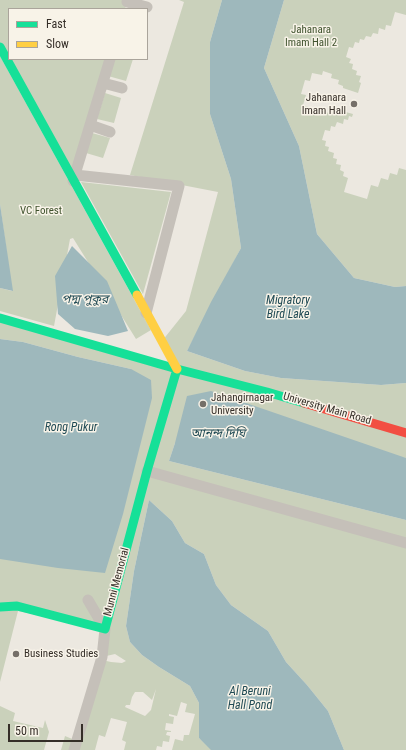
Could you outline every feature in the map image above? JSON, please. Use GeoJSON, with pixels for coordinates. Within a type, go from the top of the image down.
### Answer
{"type":"FeatureCollection","features":[{"type":"Feature","properties":{"kind":"street"},"geometry":{"type":"LineString","coordinates":[[126,4],[147,7]]}},
{"type":"Feature","properties":{"kind":"street"},"geometry":{"type":"LineString","coordinates":[[0,47],[74,178],[177,369]]}},
{"type":"Feature","properties":{"kind":"street"},"geometry":{"type":"LineString","coordinates":[[74,178],[110,60]]}},
{"type":"Feature","properties":{"kind":"street"},"geometry":{"type":"LineString","coordinates":[[103,83],[122,88]]}},
{"type":"Feature","properties":{"kind":"street"},"geometry":{"type":"LineString","coordinates":[[90,125],[110,132]]}},
{"type":"Feature","properties":{"kind":"street"},"geometry":{"type":"LineString","coordinates":[[74,178],[179,186],[146,312]]}},
{"type":"Feature","properties":{"kind":"street","name":"University Main Road"},"geometry":{"type":"LineString","coordinates":[[0,318],[177,369],[267,392],[406,433]]}},
{"type":"Feature","properties":{"kind":"street","name":"Munni Memorial"},"geometry":{"type":"LineString","coordinates":[[0,607],[17,606],[105,629],[147,471],[177,369]]}},
{"type":"Feature","properties":{"kind":"street"},"geometry":{"type":"LineString","coordinates":[[147,471],[406,543]]}},
{"type":"Feature","properties":{"kind":"street"},"geometry":{"type":"LineString","coordinates":[[74,750],[102,660],[105,629],[88,600]]}},
{"type":"Feature","properties":{"kind":"green space"},"geometry":{"type":"Polygon","coordinates":[[[0,0],[128,0],[125,8],[8,8],[8,60],[110,60],[73,181],[0,47],[0,0]]]}},
{"type":"Feature","properties":{"kind":"green space"},"geometry":{"type":"Polygon","coordinates":[[[179,0],[222,0],[210,42],[210,114],[231,179],[241,248],[187,351],[245,371],[281,378],[381,385],[406,383],[406,458],[175,443],[169,461],[406,520],[406,750],[344,750],[328,711],[286,662],[268,631],[231,605],[216,585],[204,554],[185,543],[172,521],[149,500],[134,571],[126,626],[130,642],[142,655],[190,686],[199,703],[199,738],[212,750],[172,750],[175,739],[183,741],[184,735],[189,735],[195,714],[185,712],[187,704],[181,702],[177,716],[169,714],[169,716],[174,717],[173,724],[166,723],[165,730],[171,731],[167,732],[166,735],[170,736],[169,742],[163,741],[162,747],[157,746],[156,750],[124,750],[126,742],[122,740],[127,722],[111,718],[105,737],[99,735],[95,750],[61,750],[65,736],[77,741],[102,660],[122,663],[126,661],[115,654],[102,657],[105,629],[18,611],[0,682],[0,559],[131,369],[78,357],[23,342],[0,339],[0,318],[177,369],[162,341],[186,311],[218,192],[130,175],[184,2],[179,0]],[[156,689],[152,700],[143,692],[135,692],[130,705],[126,705],[125,707],[145,716],[151,710],[156,689]]]}},
{"type":"Feature","properties":{"kind":"green space","name":"Jahanara Imam Hall 2"},"geometry":{"type":"Polygon","coordinates":[[[284,0],[406,0],[406,15],[395,12],[391,26],[386,25],[385,30],[379,28],[378,34],[373,33],[371,37],[366,36],[364,40],[360,39],[359,43],[355,42],[353,48],[349,47],[346,57],[351,59],[349,63],[353,64],[352,69],[357,71],[356,75],[361,76],[359,82],[361,83],[358,93],[343,88],[343,86],[338,84],[339,80],[331,78],[332,74],[323,71],[322,75],[312,73],[310,81],[305,80],[301,94],[306,95],[303,105],[312,108],[312,112],[320,114],[321,111],[329,113],[331,108],[353,114],[352,117],[349,116],[348,120],[344,119],[343,124],[337,122],[335,127],[331,126],[330,131],[325,130],[322,140],[326,141],[325,146],[329,147],[328,151],[334,153],[333,158],[337,159],[336,164],[341,165],[340,170],[344,172],[343,176],[348,178],[344,192],[367,199],[371,185],[378,187],[381,178],[388,180],[390,173],[397,175],[399,168],[406,170],[406,286],[395,287],[354,278],[317,234],[299,146],[264,68],[284,0]]]}},
{"type":"Feature","properties":{"kind":"green space","name":"VC Forest"},"geometry":{"type":"Polygon","coordinates":[[[0,56],[151,330],[136,339],[73,238],[70,239],[54,326],[0,311],[0,288],[12,291],[0,204],[0,56]]]}},
{"type":"Feature","properties":{"kind":"green space"},"geometry":{"type":"Polygon","coordinates":[[[113,60],[133,60],[126,81],[108,76],[113,60]]]}},
{"type":"Feature","properties":{"kind":"green space"},"geometry":{"type":"Polygon","coordinates":[[[105,93],[121,98],[114,123],[97,119],[105,93]]]}},
{"type":"Feature","properties":{"kind":"green space"},"geometry":{"type":"Polygon","coordinates":[[[92,133],[110,138],[103,158],[86,153],[92,133]]]}},
{"type":"Feature","properties":{"kind":"green space"},"geometry":{"type":"Polygon","coordinates":[[[81,182],[171,192],[143,294],[81,182]]]}},
{"type":"Feature","properties":{"kind":"green space"},"geometry":{"type":"Polygon","coordinates":[[[0,706],[15,713],[13,721],[43,728],[45,720],[49,732],[44,750],[0,750],[0,706]]]}},
{"type":"Feature","properties":{"kind":"water","name":"Migratory Bird Lake"},"geometry":{"type":"Polygon","coordinates":[[[222,0],[284,0],[264,68],[299,146],[317,234],[354,278],[395,287],[406,286],[406,383],[381,385],[281,378],[245,371],[187,351],[211,302],[241,248],[231,179],[210,114],[210,42],[222,0]]]}},
{"type":"Feature","properties":{"kind":"water"},"geometry":{"type":"Polygon","coordinates":[[[0,204],[13,291],[0,288],[0,204]]]}},
{"type":"Feature","properties":{"kind":"water","name":"পদ্ম পুকুর"},"geometry":{"type":"Polygon","coordinates":[[[72,246],[107,281],[128,331],[108,336],[75,329],[58,314],[55,276],[72,246]]]}},
{"type":"Feature","properties":{"kind":"water","name":"Rong Pukur"},"geometry":{"type":"Polygon","coordinates":[[[0,339],[23,342],[78,357],[131,369],[151,380],[152,398],[123,514],[105,573],[58,568],[0,559],[0,339]]]}},
{"type":"Feature","properties":{"kind":"water","name":"আনন্দ দিঘি"},"geometry":{"type":"Polygon","coordinates":[[[211,391],[406,458],[406,520],[169,461],[187,396],[211,391]]]}},
{"type":"Feature","properties":{"kind":"water","name":"Al Beruni Hall Pond"},"geometry":{"type":"Polygon","coordinates":[[[149,500],[172,521],[185,543],[204,554],[216,585],[231,605],[268,631],[286,662],[328,711],[344,750],[211,750],[199,738],[199,703],[190,686],[142,655],[130,642],[126,626],[134,571],[149,500]]]}},
{"type":"Feature","properties":{"kind":"traffic: fast"},"geometry":{"type":"LineString","coordinates":[[0,47],[137,295]]}},
{"type":"Feature","properties":{"kind":"traffic: fast"},"geometry":{"type":"LineString","coordinates":[[0,318],[177,369],[304,403]]}},
{"type":"Feature","properties":{"kind":"traffic: fast"},"geometry":{"type":"LineString","coordinates":[[0,607],[17,606],[105,629],[147,471],[177,369]]}},
{"type":"Feature","properties":{"kind":"traffic: slow"},"geometry":{"type":"LineString","coordinates":[[137,295],[177,369]]}},
{"type":"Feature","properties":{"kind":"traffic: jam"},"geometry":{"type":"LineString","coordinates":[[304,403],[406,433]]}},
{"type":"Feature","properties":{"kind":"place","name":"Jahanara Imam Hall"},"geometry":{"type":"Point","coordinates":[354,104]}},
{"type":"Feature","properties":{"kind":"place","name":"Jahangirnagar University"},"geometry":{"type":"Point","coordinates":[203,404]}},
{"type":"Feature","properties":{"kind":"place","name":"Business Studies"},"geometry":{"type":"Point","coordinates":[16,654]}}]}
